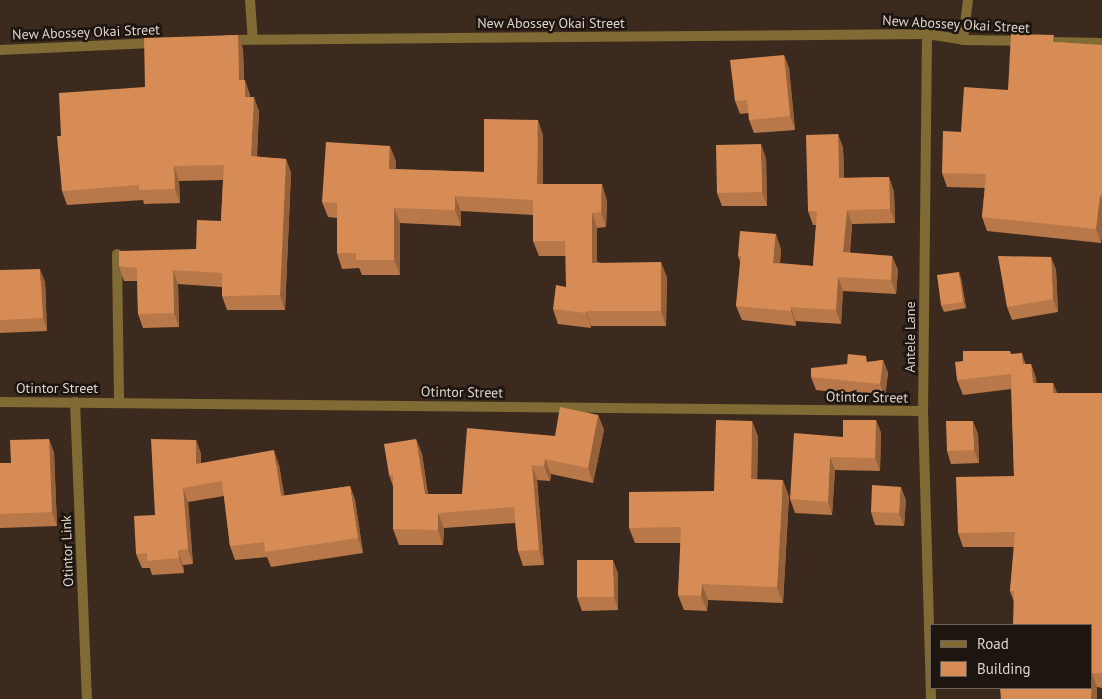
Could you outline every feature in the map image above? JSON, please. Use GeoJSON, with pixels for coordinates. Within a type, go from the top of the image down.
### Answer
{"type":"FeatureCollection","features":[{"type":"Feature","properties":{"kind":"street"},"geometry":{"type":"LineString","coordinates":[[250,0],[253,39]]}},
{"type":"Feature","properties":{"kind":"street"},"geometry":{"type":"LineString","coordinates":[[962,40],[968,0]]}},
{"type":"Feature","properties":{"kind":"street","name":"New Abossey Okai Street"},"geometry":{"type":"LineString","coordinates":[[214,41],[253,39],[927,34],[962,40],[1102,44]]}},
{"type":"Feature","properties":{"kind":"street","name":"Antele Lane"},"geometry":{"type":"LineString","coordinates":[[927,34],[923,411],[930,663]]}},
{"type":"Feature","properties":{"kind":"street","name":"New Abossey Okai Street"},"geometry":{"type":"LineString","coordinates":[[0,50],[165,43]]}},
{"type":"Feature","properties":{"kind":"street"},"geometry":{"type":"LineString","coordinates":[[117,254],[119,402]]}},
{"type":"Feature","properties":{"kind":"street","name":"Otintor Street"},"geometry":{"type":"LineString","coordinates":[[0,402],[923,411]]}},
{"type":"Feature","properties":{"kind":"street","name":"Otintor Link"},"geometry":{"type":"LineString","coordinates":[[75,402],[87,699]]}},
{"type":"Feature","properties":{"kind":"building"},"geometry":{"type":"Polygon","coordinates":[[[1011,34],[1054,35],[1053,42],[1102,45],[1102,195],[1100,195],[1096,229],[982,217],[986,174],[942,173],[943,131],[961,132],[964,87],[1008,90],[1011,34]]]}},
{"type":"Feature","properties":{"kind":"building"},"geometry":{"type":"Polygon","coordinates":[[[238,35],[239,80],[245,80],[245,97],[254,97],[251,156],[286,159],[280,295],[222,296],[222,273],[173,270],[174,313],[138,314],[137,268],[119,266],[119,251],[196,249],[197,220],[221,221],[224,165],[174,166],[175,189],[139,190],[139,185],[62,191],[57,136],[61,136],[59,93],[145,87],[144,38],[238,35]]]}},
{"type":"Feature","properties":{"kind":"building"},"geometry":{"type":"Polygon","coordinates":[[[784,55],[790,116],[749,120],[747,100],[735,101],[730,60],[784,55]]]}},
{"type":"Feature","properties":{"kind":"building"},"geometry":{"type":"Polygon","coordinates":[[[484,119],[538,120],[537,184],[602,184],[601,212],[592,213],[592,263],[661,262],[661,311],[586,311],[586,313],[553,309],[556,285],[566,287],[565,241],[533,241],[533,200],[455,196],[455,210],[394,208],[394,260],[356,260],[356,253],[337,253],[337,203],[322,202],[326,142],[390,146],[389,169],[484,172],[484,119]]]}},
{"type":"Feature","properties":{"kind":"building"},"geometry":{"type":"Polygon","coordinates":[[[838,134],[839,178],[889,177],[890,209],[847,210],[843,252],[892,256],[891,280],[838,277],[836,310],[791,307],[791,311],[736,306],[741,256],[738,256],[740,231],[776,234],[773,263],[813,266],[817,211],[808,211],[806,135],[838,134]]]}},
{"type":"Feature","properties":{"kind":"building"},"geometry":{"type":"Polygon","coordinates":[[[761,144],[762,192],[717,193],[716,145],[761,144]]]}},
{"type":"Feature","properties":{"kind":"building"},"geometry":{"type":"Polygon","coordinates":[[[998,256],[1051,257],[1053,299],[1007,307],[998,256]]]}},
{"type":"Feature","properties":{"kind":"building"},"geometry":{"type":"Polygon","coordinates":[[[40,269],[43,318],[0,320],[0,270],[40,269]]]}},
{"type":"Feature","properties":{"kind":"building"},"geometry":{"type":"Polygon","coordinates":[[[959,272],[963,302],[941,305],[937,275],[959,272]]]}},
{"type":"Feature","properties":{"kind":"building"},"geometry":{"type":"Polygon","coordinates":[[[963,351],[1010,351],[1011,354],[1022,353],[1023,364],[1031,364],[1033,383],[1053,383],[1053,393],[1102,393],[1102,673],[1092,673],[1092,624],[1013,624],[1014,591],[1010,591],[1015,532],[958,533],[956,477],[1014,476],[1011,374],[957,380],[955,362],[963,361],[963,351]]]}},
{"type":"Feature","properties":{"kind":"building"},"geometry":{"type":"Polygon","coordinates":[[[848,354],[866,356],[867,362],[883,360],[880,384],[811,377],[811,368],[847,364],[848,354]]]}},
{"type":"Feature","properties":{"kind":"building"},"geometry":{"type":"Polygon","coordinates":[[[560,407],[598,415],[588,468],[545,459],[544,466],[532,465],[539,550],[518,551],[514,507],[438,513],[438,530],[393,529],[393,474],[389,475],[384,444],[416,439],[425,494],[462,494],[467,428],[555,436],[560,407]]]}},
{"type":"Feature","properties":{"kind":"building"},"geometry":{"type":"Polygon","coordinates":[[[716,420],[752,421],[751,479],[783,480],[777,587],[702,584],[701,596],[678,595],[681,527],[629,528],[629,492],[714,491],[716,420]]]}},
{"type":"Feature","properties":{"kind":"building"},"geometry":{"type":"Polygon","coordinates":[[[843,420],[876,420],[875,458],[830,457],[828,502],[790,499],[794,433],[843,437],[843,420]]]}},
{"type":"Feature","properties":{"kind":"building"},"geometry":{"type":"Polygon","coordinates":[[[946,421],[973,421],[974,450],[947,451],[946,421]]]}},
{"type":"Feature","properties":{"kind":"building"},"geometry":{"type":"Polygon","coordinates":[[[49,439],[52,512],[0,514],[0,463],[11,463],[10,440],[49,439]]]}},
{"type":"Feature","properties":{"kind":"building"},"geometry":{"type":"Polygon","coordinates":[[[151,439],[196,440],[196,464],[274,450],[281,496],[350,486],[358,538],[265,552],[264,542],[230,546],[222,481],[183,488],[188,549],[178,550],[179,558],[147,561],[147,553],[136,554],[134,516],[155,515],[151,439]]]}},
{"type":"Feature","properties":{"kind":"building"},"geometry":{"type":"Polygon","coordinates":[[[872,485],[901,487],[899,513],[871,512],[872,485]]]}},
{"type":"Feature","properties":{"kind":"building"},"geometry":{"type":"Polygon","coordinates":[[[577,560],[613,560],[614,597],[577,597],[577,560]]]}},
{"type":"Feature","properties":{"kind":"building"},"geometry":{"type":"Polygon","coordinates":[[[1000,689],[1091,689],[1091,699],[1001,699],[1000,689]]]}}]}
